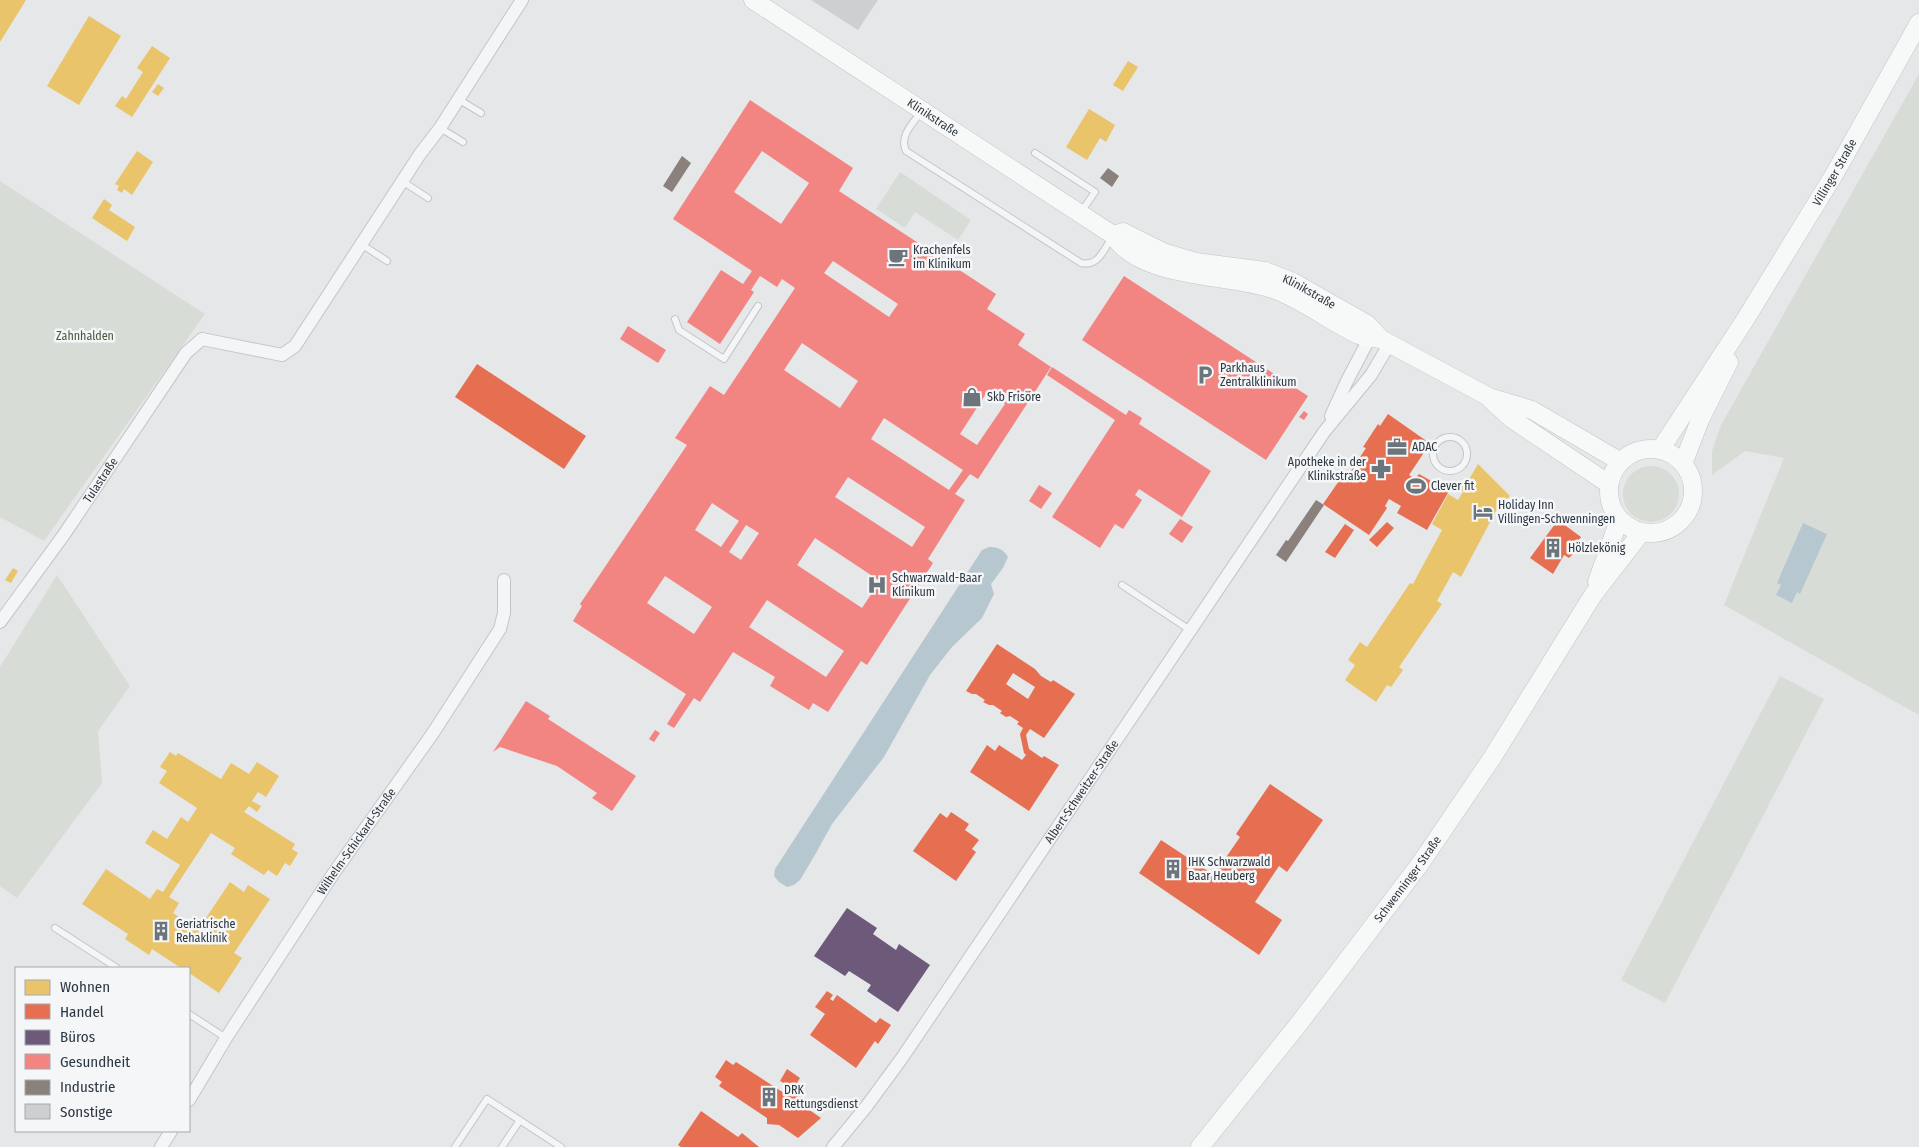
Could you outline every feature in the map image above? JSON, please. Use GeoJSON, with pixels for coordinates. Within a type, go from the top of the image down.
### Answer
{"type":"FeatureCollection","features":[{"type":"Feature","properties":{"kind":"main road","name":"Klinikstraße"},"geometry":{"type":"LineString","coordinates":[[762,2],[922,111],[1112,235],[1123,232],[1163,252],[1196,262],[1265,271],[1286,279],[1367,324],[1381,340],[1489,397],[1532,410],[1620,462]]}},
{"type":"Feature","properties":{"kind":"main road","name":"Villinger Straße"},"geometry":{"type":"LineString","coordinates":[[1660,450],[1746,320],[1835,173],[1919,23]]}},
{"type":"Feature","properties":{"kind":"main road","name":"Villinger Straße"},"geometry":{"type":"LineString","coordinates":[[1683,464],[1700,420],[1728,364],[1746,320]]}},
{"type":"Feature","properties":{"kind":"main road","name":"Klinikstraße"},"geometry":{"type":"LineString","coordinates":[[1489,397],[1512,419],[1609,484]]}},
{"type":"Feature","properties":{"kind":"main road"},"geometry":{"type":"LineString","coordinates":[[1646,449],[1660,450],[1683,464],[1690,475],[1693,488],[1692,501],[1687,513],[1678,523],[1667,530],[1654,534],[1641,533],[1619,520],[1610,503],[1609,484],[1613,472],[1620,462],[1632,453],[1646,449]]}},
{"type":"Feature","properties":{"kind":"main road","name":"Schwenninger Straße"},"geometry":{"type":"LineString","coordinates":[[1593,595],[1607,550],[1619,520]]}},
{"type":"Feature","properties":{"kind":"main road","name":"Schwenninger Straße"},"geometry":{"type":"LineString","coordinates":[[1200,1147],[1302,1021],[1420,864],[1492,758],[1593,595],[1641,533]]}},
{"type":"Feature","properties":{"kind":"street"},"geometry":{"type":"LineString","coordinates":[[360,244],[440,128],[522,0]]}},
{"type":"Feature","properties":{"kind":"street","name":"Tulastraße"},"geometry":{"type":"LineString","coordinates":[[0,622],[63,536],[186,353],[202,340],[282,355],[295,346],[360,244]]}},
{"type":"Feature","properties":{"kind":"street","name":"Albert-Schweitzer-Straße"},"geometry":{"type":"LineString","coordinates":[[1324,432],[1346,381],[1381,340]]}},
{"type":"Feature","properties":{"kind":"street","name":"Albert-Schweitzer-Straße"},"geometry":{"type":"LineString","coordinates":[[833,1147],[866,1107],[902,1058],[1324,432],[1371,375],[1381,340]]}},
{"type":"Feature","properties":{"kind":"street","name":"Wilhelm-Schickard-Straße"},"geometry":{"type":"LineString","coordinates":[[190,1098],[226,1038],[333,874],[433,733],[500,629],[504,614],[504,580]]}},
{"type":"Feature","properties":{"kind":"street"},"geometry":{"type":"LineString","coordinates":[[0,597],[12,604]]}},
{"type":"Feature","properties":{"kind":"street"},"geometry":{"type":"LineString","coordinates":[[161,1147],[170,1132]]}},
{"type":"Feature","properties":{"kind":"lane"},"geometry":{"type":"LineString","coordinates":[[458,99],[481,114]]}},
{"type":"Feature","properties":{"kind":"lane"},"geometry":{"type":"LineString","coordinates":[[922,111],[904,137],[903,144],[906,151],[1080,263],[1088,265],[1096,261],[1112,235]]}},
{"type":"Feature","properties":{"kind":"lane"},"geometry":{"type":"LineString","coordinates":[[440,128],[463,142]]}},
{"type":"Feature","properties":{"kind":"lane"},"geometry":{"type":"LineString","coordinates":[[1035,153],[1095,192],[1080,214]]}},
{"type":"Feature","properties":{"kind":"lane"},"geometry":{"type":"LineString","coordinates":[[402,181],[428,198]]}},
{"type":"Feature","properties":{"kind":"lane"},"geometry":{"type":"LineString","coordinates":[[360,244],[388,261]]}},
{"type":"Feature","properties":{"kind":"lane"},"geometry":{"type":"LineString","coordinates":[[675,319],[680,330],[724,359],[758,306]]}},
{"type":"Feature","properties":{"kind":"lane"},"geometry":{"type":"LineString","coordinates":[[1454,437],[1463,443],[1466,448],[1466,459],[1460,468],[1449,471],[1439,467],[1436,463],[1433,452],[1442,439],[1454,437]]}},
{"type":"Feature","properties":{"kind":"lane"},"geometry":{"type":"LineString","coordinates":[[1122,585],[1190,630]]}},
{"type":"Feature","properties":{"kind":"lane"},"geometry":{"type":"LineString","coordinates":[[55,928],[115,967]]}},
{"type":"Feature","properties":{"kind":"lane"},"geometry":{"type":"LineString","coordinates":[[190,1015],[226,1038]]}},
{"type":"Feature","properties":{"kind":"lane"},"geometry":{"type":"LineString","coordinates":[[455,1147],[487,1099],[562,1147]]}},
{"type":"Feature","properties":{"kind":"lane"},"geometry":{"type":"LineString","coordinates":[[502,1147],[520,1120]]}},
{"type":"Feature","properties":{"kind":"green space"},"geometry":{"type":"Polygon","coordinates":[[[1919,74],[1919,715],[1724,605],[1784,458],[1745,451],[1712,475],[1712,451],[1721,425],[1919,74]]]}},
{"type":"Feature","properties":{"kind":"green space"},"geometry":{"type":"Polygon","coordinates":[[[900,172],[971,220],[958,240],[915,212],[905,228],[876,209],[900,172]]]}},
{"type":"Feature","properties":{"kind":"green space","name":"Zahnhalden"},"geometry":{"type":"Polygon","coordinates":[[[0,181],[205,314],[44,541],[0,517],[0,181]]]}},
{"type":"Feature","properties":{"kind":"green space"},"geometry":{"type":"Polygon","coordinates":[[[1645,466],[1657,466],[1667,470],[1675,478],[1679,494],[1675,510],[1667,518],[1657,522],[1645,522],[1635,518],[1627,510],[1623,500],[1623,488],[1627,478],[1635,470],[1645,466]]]}},
{"type":"Feature","properties":{"kind":"green space"},"geometry":{"type":"Polygon","coordinates":[[[57,575],[130,686],[98,731],[102,783],[17,898],[0,886],[0,667],[57,575]]]}},
{"type":"Feature","properties":{"kind":"green space"},"geometry":{"type":"Polygon","coordinates":[[[1780,676],[1824,699],[1665,1003],[1621,980],[1780,676]]]}},
{"type":"Feature","properties":{"kind":"shaded area"},"geometry":{"type":"Polygon","coordinates":[[[1803,523],[1827,534],[1800,594],[1797,592],[1792,603],[1776,595],[1781,585],[1777,583],[1803,523]]]}},
{"type":"Feature","properties":{"kind":"shaded area"},"geometry":{"type":"Polygon","coordinates":[[[989,547],[1000,549],[1008,557],[1003,568],[991,584],[994,594],[982,618],[952,647],[930,675],[884,757],[832,824],[800,880],[794,885],[787,887],[774,876],[775,869],[982,550],[989,547]]]}},
{"type":"Feature","properties":{"kind":"building: Wohnen"},"geometry":{"type":"Polygon","coordinates":[[[0,0],[26,0],[0,42],[0,0]]]}},
{"type":"Feature","properties":{"kind":"building: Wohnen"},"geometry":{"type":"Polygon","coordinates":[[[89,16],[121,36],[79,105],[47,86],[89,16]]]}},
{"type":"Feature","properties":{"kind":"building: Wohnen"},"geometry":{"type":"Polygon","coordinates":[[[152,46],[170,58],[132,117],[115,106],[122,96],[126,99],[143,72],[137,68],[152,46]]]}},
{"type":"Feature","properties":{"kind":"building: Wohnen"},"geometry":{"type":"Polygon","coordinates":[[[1128,61],[1138,67],[1123,91],[1113,85],[1128,61]]]}},
{"type":"Feature","properties":{"kind":"building: Wohnen"},"geometry":{"type":"Polygon","coordinates":[[[158,84],[164,88],[158,96],[152,92],[158,84]]]}},
{"type":"Feature","properties":{"kind":"building: Wohnen"},"geometry":{"type":"Polygon","coordinates":[[[1089,109],[1115,125],[1106,142],[1100,138],[1087,160],[1066,147],[1089,109]]]}},
{"type":"Feature","properties":{"kind":"building: Wohnen"},"geometry":{"type":"Polygon","coordinates":[[[137,151],[153,162],[132,195],[124,189],[122,193],[117,190],[119,186],[115,184],[137,151]]]}},
{"type":"Feature","properties":{"kind":"building: Wohnen"},"geometry":{"type":"Polygon","coordinates":[[[104,199],[112,205],[109,210],[135,227],[127,241],[92,218],[104,199]]]}},
{"type":"Feature","properties":{"kind":"building: Wohnen"},"geometry":{"type":"Polygon","coordinates":[[[1478,464],[1510,496],[1498,507],[1461,577],[1453,572],[1437,601],[1442,604],[1399,667],[1403,670],[1391,687],[1387,685],[1376,702],[1345,680],[1355,665],[1348,660],[1360,642],[1367,647],[1410,583],[1413,584],[1442,530],[1432,524],[1448,494],[1458,500],[1463,492],[1459,488],[1465,481],[1467,483],[1478,464]]]}},
{"type":"Feature","properties":{"kind":"building: Wohnen"},"geometry":{"type":"Polygon","coordinates":[[[13,568],[18,571],[11,583],[5,580],[13,568]]]}},
{"type":"Feature","properties":{"kind":"building: Wohnen"},"geometry":{"type":"Polygon","coordinates":[[[170,752],[176,756],[178,753],[221,779],[231,763],[249,774],[257,762],[279,776],[266,797],[258,792],[252,801],[261,806],[257,812],[249,806],[244,812],[295,844],[292,849],[298,853],[290,866],[285,863],[277,876],[268,870],[264,875],[231,854],[235,848],[211,833],[169,897],[179,903],[173,913],[203,934],[207,928],[202,924],[230,882],[244,892],[248,885],[270,899],[234,953],[242,958],[219,993],[190,974],[190,967],[179,967],[152,949],[149,955],[125,939],[128,934],[82,904],[106,869],[150,899],[157,889],[163,892],[180,865],[145,843],[153,830],[167,839],[181,817],[188,822],[197,808],[159,783],[167,771],[160,767],[170,752]]]}},
{"type":"Feature","properties":{"kind":"building: Handel"},"geometry":{"type":"Polygon","coordinates":[[[477,364],[586,436],[564,469],[455,397],[477,364]]]}},
{"type":"Feature","properties":{"kind":"building: Handel"},"geometry":{"type":"Polygon","coordinates":[[[1388,414],[1428,442],[1421,452],[1423,454],[1409,475],[1415,479],[1419,474],[1449,491],[1427,530],[1397,513],[1401,506],[1389,499],[1385,506],[1387,508],[1369,535],[1323,504],[1341,478],[1345,480],[1366,448],[1363,447],[1378,424],[1380,426],[1388,414]]]}},
{"type":"Feature","properties":{"kind":"building: Handel","name":"Hölzlekönig"},"geometry":{"type":"Polygon","coordinates":[[[1558,520],[1581,537],[1572,549],[1570,547],[1568,550],[1573,554],[1569,558],[1564,555],[1553,574],[1530,558],[1558,520]]]}},
{"type":"Feature","properties":{"kind":"building: Handel"},"geometry":{"type":"Polygon","coordinates":[[[1387,522],[1394,528],[1377,547],[1369,540],[1387,522]]]}},
{"type":"Feature","properties":{"kind":"building: Handel"},"geometry":{"type":"Polygon","coordinates":[[[1345,524],[1354,530],[1335,558],[1325,552],[1345,524]]]}},
{"type":"Feature","properties":{"kind":"building: Handel"},"geometry":{"type":"Polygon","coordinates":[[[997,644],[1035,669],[1041,676],[1051,682],[1053,680],[1075,694],[1044,738],[1030,729],[1026,735],[1029,749],[1042,758],[1044,756],[1059,765],[1029,811],[970,772],[987,745],[995,751],[999,745],[1022,760],[1026,755],[1020,734],[1023,728],[1017,724],[1019,722],[1010,716],[1006,717],[1000,713],[1002,711],[993,705],[983,702],[985,700],[976,694],[966,691],[997,644]],[[1013,673],[1006,684],[1028,699],[1035,687],[1013,673]]]}},
{"type":"Feature","properties":{"kind":"building: Handel","name":"IHK Schwarzwald Baar Heuberg"},"geometry":{"type":"Polygon","coordinates":[[[1270,784],[1323,820],[1287,872],[1279,866],[1255,902],[1282,920],[1259,955],[1139,873],[1161,840],[1214,875],[1240,837],[1236,834],[1270,784]]]}},
{"type":"Feature","properties":{"kind":"building: Handel"},"geometry":{"type":"Polygon","coordinates":[[[951,812],[969,824],[965,830],[979,840],[972,849],[976,852],[956,881],[913,851],[940,813],[947,818],[951,812]]]}},
{"type":"Feature","properties":{"kind":"building: Handel"},"geometry":{"type":"Polygon","coordinates":[[[827,991],[833,995],[830,999],[833,1001],[837,995],[876,1023],[880,1018],[891,1025],[878,1044],[875,1041],[856,1068],[810,1035],[825,1014],[815,1007],[827,991]]]}},
{"type":"Feature","properties":{"kind":"building: Handel","name":"DRK Rettungsdienst"},"geometry":{"type":"Polygon","coordinates":[[[726,1060],[733,1065],[736,1062],[784,1093],[789,1086],[780,1081],[787,1069],[800,1078],[791,1093],[810,1101],[808,1109],[821,1118],[798,1138],[779,1125],[767,1124],[767,1118],[719,1086],[722,1082],[715,1077],[726,1060]]]}},
{"type":"Feature","properties":{"kind":"building: Handel"},"geometry":{"type":"Polygon","coordinates":[[[701,1111],[738,1137],[742,1133],[759,1147],[681,1147],[678,1145],[701,1111]]]}},
{"type":"Feature","properties":{"kind":"building: Büros"},"geometry":{"type":"Polygon","coordinates":[[[847,908],[877,928],[873,934],[896,950],[899,944],[930,965],[898,1012],[867,991],[871,985],[849,971],[845,976],[814,956],[847,908]]]}},
{"type":"Feature","properties":{"kind":"building: Gesundheit"},"geometry":{"type":"Polygon","coordinates":[[[750,100],[853,168],[839,191],[996,294],[987,309],[1025,334],[1018,345],[1051,367],[978,479],[970,474],[955,494],[965,500],[928,559],[933,563],[867,665],[861,661],[828,712],[813,703],[809,710],[770,686],[775,677],[733,652],[700,702],[694,698],[674,728],[667,724],[686,694],[573,621],[582,606],[580,604],[687,445],[675,438],[710,386],[724,395],[795,288],[782,279],[777,287],[760,276],[751,290],[754,292],[720,344],[687,322],[721,270],[743,284],[752,271],[673,219],[750,100]],[[762,151],[734,192],[781,224],[809,183],[762,151]],[[833,261],[824,273],[889,317],[898,304],[833,261]],[[802,343],[784,370],[840,408],[858,381],[802,343]],[[987,392],[960,434],[977,445],[1005,404],[987,392]],[[884,418],[871,439],[949,490],[963,470],[884,418]],[[848,477],[835,497],[912,547],[925,527],[848,477]],[[712,503],[695,530],[721,547],[739,521],[712,503]],[[746,525],[729,552],[741,560],[759,533],[746,525]],[[815,538],[797,565],[862,608],[880,581],[815,538]],[[665,576],[647,603],[694,634],[712,607],[665,576]],[[767,600],[749,627],[826,677],[844,651],[767,600]]]}},
{"type":"Feature","properties":{"kind":"building: Gesundheit","name":"Parkhaus Zentralklinikum"},"geometry":{"type":"Polygon","coordinates":[[[1124,276],[1308,396],[1266,460],[1082,340],[1124,276]]]}},
{"type":"Feature","properties":{"kind":"building: Gesundheit"},"geometry":{"type":"Polygon","coordinates":[[[628,326],[666,350],[658,363],[620,339],[628,326]]]}},
{"type":"Feature","properties":{"kind":"building: Gesundheit"},"geometry":{"type":"Polygon","coordinates":[[[1052,367],[1126,415],[1129,410],[1142,418],[1139,424],[1211,471],[1182,517],[1139,489],[1135,495],[1142,500],[1123,529],[1115,524],[1100,548],[1052,517],[1115,420],[1047,375],[1052,367]]]}},
{"type":"Feature","properties":{"kind":"building: Gesundheit"},"geometry":{"type":"Polygon","coordinates":[[[1304,411],[1308,414],[1304,420],[1299,417],[1304,411]]]}},
{"type":"Feature","properties":{"kind":"building: Gesundheit"},"geometry":{"type":"Polygon","coordinates":[[[1039,485],[1052,493],[1041,509],[1029,501],[1039,485]]]}},
{"type":"Feature","properties":{"kind":"building: Gesundheit"},"geometry":{"type":"Polygon","coordinates":[[[1180,519],[1193,527],[1182,543],[1169,534],[1180,519]]]}},
{"type":"Feature","properties":{"kind":"building: Gesundheit"},"geometry":{"type":"Polygon","coordinates":[[[526,701],[550,716],[548,719],[636,776],[612,811],[592,798],[597,793],[557,766],[500,747],[493,752],[526,701]]]}},
{"type":"Feature","properties":{"kind":"building: Gesundheit"},"geometry":{"type":"Polygon","coordinates":[[[655,730],[660,733],[654,742],[649,739],[655,730]]]}},
{"type":"Feature","properties":{"kind":"building: Industrie"},"geometry":{"type":"Polygon","coordinates":[[[841,0],[859,0],[853,8],[841,0]]]}},
{"type":"Feature","properties":{"kind":"building: Industrie"},"geometry":{"type":"Polygon","coordinates":[[[682,156],[691,163],[672,192],[663,186],[682,156]]]}},
{"type":"Feature","properties":{"kind":"building: Industrie"},"geometry":{"type":"Polygon","coordinates":[[[1108,168],[1119,176],[1112,187],[1100,178],[1108,168]]]}},
{"type":"Feature","properties":{"kind":"building: Industrie"},"geometry":{"type":"Polygon","coordinates":[[[1316,500],[1324,505],[1286,562],[1276,555],[1316,500]]]}},
{"type":"Feature","properties":{"kind":"building: Sonstige"},"geometry":{"type":"Polygon","coordinates":[[[811,0],[878,0],[858,30],[811,0]]]}},
{"type":"Feature","properties":{"kind":"place","name":"Krachenfels im Klinikum"},"geometry":{"type":"Point","coordinates":[898,257]}},
{"type":"Feature","properties":{"kind":"place","name":"Parkhaus Zentralklinikum"},"geometry":{"type":"Point","coordinates":[1205,375]}},
{"type":"Feature","properties":{"kind":"place","name":"Skb Frisöre"},"geometry":{"type":"Point","coordinates":[972,397]}},
{"type":"Feature","properties":{"kind":"place","name":"ADAC"},"geometry":{"type":"Point","coordinates":[1397,447]}},
{"type":"Feature","properties":{"kind":"place","name":"Apotheke in der Klinikstraße"},"geometry":{"type":"Point","coordinates":[1381,469]}},
{"type":"Feature","properties":{"kind":"place","name":"Clever fit"},"geometry":{"type":"Point","coordinates":[1416,486]}},
{"type":"Feature","properties":{"kind":"place","name":"Holiday Inn Villingen-Schwenningen"},"geometry":{"type":"Point","coordinates":[1483,512]}},
{"type":"Feature","properties":{"kind":"place","name":"Hölzlekönig"},"geometry":{"type":"Point","coordinates":[1553,548]}},
{"type":"Feature","properties":{"kind":"place","name":"Schwarzwald-Baar Klinikum"},"geometry":{"type":"Point","coordinates":[877,585]}},
{"type":"Feature","properties":{"kind":"place","name":"IHK Schwarzwald Baar Heuberg"},"geometry":{"type":"Point","coordinates":[1173,869]}},
{"type":"Feature","properties":{"kind":"place","name":"Geriatrische Rehaklinik"},"geometry":{"type":"Point","coordinates":[161,931]}},
{"type":"Feature","properties":{"kind":"place","name":"DRK Rettungsdienst"},"geometry":{"type":"Point","coordinates":[769,1097]}}]}
